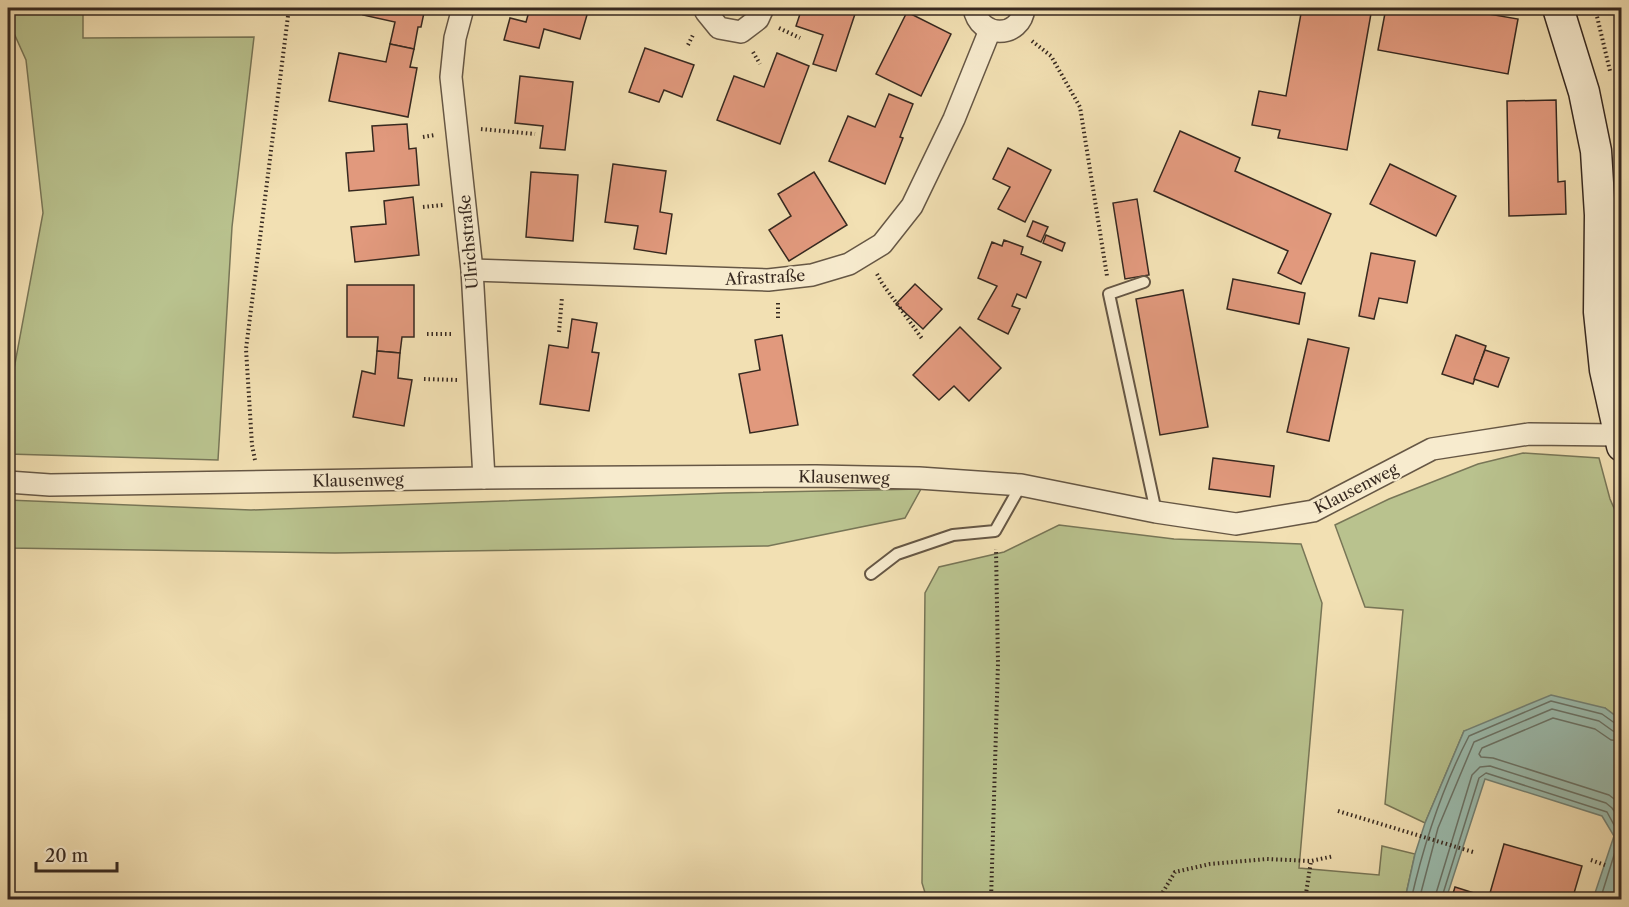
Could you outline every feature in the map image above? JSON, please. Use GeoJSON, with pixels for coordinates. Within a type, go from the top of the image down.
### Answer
{"type":"FeatureCollection","features":[{"type":"Feature","properties":{"kind":"main road"},"geometry":{"type":"LineString","coordinates":[[1558,8],[1584,92],[1596,151],[1600,215],[1599,312],[1605,370],[1620,441]]}},
{"type":"Feature","properties":{"kind":"street","name":"Ulrichstraße"},"geometry":{"type":"LineString","coordinates":[[463,8],[455,38],[451,77],[472,270],[484,478]]}},
{"type":"Feature","properties":{"kind":"street"},"geometry":{"type":"LineString","coordinates":[[706,8],[706,12],[719,28],[741,32],[758,19],[763,8]]}},
{"type":"Feature","properties":{"kind":"street"},"geometry":{"type":"LineString","coordinates":[[974,8],[979,22],[990,30],[1004,31],[1020,17]]}},
{"type":"Feature","properties":{"kind":"street","name":"Afrastraße"},"geometry":{"type":"LineString","coordinates":[[472,270],[768,280],[812,275],[849,264],[882,244],[912,206],[954,119],[990,30]]}},
{"type":"Feature","properties":{"kind":"street","name":"Klausenweg"},"geometry":{"type":"LineString","coordinates":[[8,482],[50,485],[484,478],[816,476],[919,478],[1021,485],[1156,513],[1236,524],[1314,511],[1432,449],[1529,434],[1620,441]]}},
{"type":"Feature","properties":{"kind":"lane"},"geometry":{"type":"LineString","coordinates":[[1144,282],[1109,294],[1156,513]]}},
{"type":"Feature","properties":{"kind":"lane"},"geometry":{"type":"LineString","coordinates":[[871,574],[897,554],[908,550],[953,535],[995,531],[1021,485]]}},
{"type":"Feature","properties":{"kind":"path"},"geometry":{"type":"LineString","coordinates":[[259,481],[252,445],[246,349],[289,8]]}},
{"type":"Feature","properties":{"kind":"path"},"geometry":{"type":"LineString","coordinates":[[492,8],[503,10]]}},
{"type":"Feature","properties":{"kind":"path"},"geometry":{"type":"LineString","coordinates":[[1020,17],[1051,56],[1080,107],[1109,294]]}},
{"type":"Feature","properties":{"kind":"path"},"geometry":{"type":"LineString","coordinates":[[867,252],[882,283],[923,340]]}},
{"type":"Feature","properties":{"kind":"path"},"geometry":{"type":"LineString","coordinates":[[559,333],[564,273]]}},
{"type":"Feature","properties":{"kind":"path"},"geometry":{"type":"LineString","coordinates":[[424,379],[478,380]]}},
{"type":"Feature","properties":{"kind":"path"},"geometry":{"type":"LineString","coordinates":[[991,900],[998,663],[995,531]]}},
{"type":"Feature","properties":{"kind":"path"},"geometry":{"type":"LineString","coordinates":[[1338,811],[1473,852]]}},
{"type":"Feature","properties":{"kind":"path"},"geometry":{"type":"LineString","coordinates":[[1158,900],[1176,872],[1210,864],[1267,859],[1311,861],[1334,856]]}},
{"type":"Feature","properties":{"kind":"path"},"geometry":{"type":"LineString","coordinates":[[1591,860],[1605,865]]}},
{"type":"Feature","properties":{"kind":"path"},"geometry":{"type":"LineString","coordinates":[[1305,900],[1311,861]]}},
{"type":"Feature","properties":{"kind":"green space"},"geometry":{"type":"Polygon","coordinates":[[[8,8],[83,8],[83,38],[254,37],[232,227],[218,460],[8,454],[8,401],[43,213],[26,60],[8,20],[8,8]]]}},
{"type":"Feature","properties":{"kind":"green space"},"geometry":{"type":"Polygon","coordinates":[[[1523,453],[1599,458],[1610,499],[1621,524],[1621,720],[1605,708],[1464,731],[1425,823],[1385,804],[1403,610],[1365,607],[1335,525],[1389,499],[1478,464],[1523,453]]]}},
{"type":"Feature","properties":{"kind":"green space"},"geometry":{"type":"Polygon","coordinates":[[[921,489],[905,518],[768,546],[335,553],[8,548],[8,500],[251,510],[725,493],[921,489]]]}},
{"type":"Feature","properties":{"kind":"green space"},"geometry":{"type":"Polygon","coordinates":[[[1059,525],[1174,539],[1301,544],[1322,603],[1299,868],[1379,875],[1382,846],[1415,854],[1405,899],[927,899],[922,883],[925,593],[939,567],[1004,552],[1059,525]]]}},
{"type":"Feature","properties":{"kind":"water"},"geometry":{"type":"Polygon","coordinates":[[[1551,695],[1605,708],[1621,720],[1621,899],[1593,899],[1614,836],[1602,816],[1485,779],[1446,899],[1405,899],[1425,823],[1464,731],[1551,695]]]}},
{"type":"Feature","properties":{"kind":"building"},"geometry":{"type":"Polygon","coordinates":[[[365,8],[425,8],[421,27],[418,27],[414,49],[390,44],[395,22],[363,15],[365,8]]]}},
{"type":"Feature","properties":{"kind":"building"},"geometry":{"type":"Polygon","coordinates":[[[530,8],[589,8],[580,39],[544,29],[539,48],[504,40],[510,18],[526,22],[530,8]]]}},
{"type":"Feature","properties":{"kind":"building"},"geometry":{"type":"Polygon","coordinates":[[[802,8],[857,8],[836,71],[813,64],[823,35],[796,26],[802,8]]]}},
{"type":"Feature","properties":{"kind":"building"},"geometry":{"type":"Polygon","coordinates":[[[1302,8],[1372,8],[1347,150],[1278,138],[1280,130],[1252,125],[1259,91],[1286,96],[1302,8]]]}},
{"type":"Feature","properties":{"kind":"building"},"geometry":{"type":"Polygon","coordinates":[[[1386,8],[1454,8],[1518,19],[1508,74],[1378,50],[1386,8]]]}},
{"type":"Feature","properties":{"kind":"building"},"geometry":{"type":"Polygon","coordinates":[[[907,12],[951,34],[921,96],[876,74],[907,12]]]}},
{"type":"Feature","properties":{"kind":"building"},"geometry":{"type":"Polygon","coordinates":[[[390,44],[414,49],[410,67],[417,68],[408,117],[329,101],[339,53],[386,62],[390,44]]]}},
{"type":"Feature","properties":{"kind":"building"},"geometry":{"type":"Polygon","coordinates":[[[645,48],[694,65],[682,97],[664,90],[659,102],[629,92],[645,48]]]}},
{"type":"Feature","properties":{"kind":"building"},"geometry":{"type":"Polygon","coordinates":[[[777,53],[809,66],[780,144],[717,120],[734,76],[764,87],[777,53]]]}},
{"type":"Feature","properties":{"kind":"building"},"geometry":{"type":"Polygon","coordinates":[[[520,76],[573,82],[565,150],[540,148],[543,126],[515,123],[520,76]]]}},
{"type":"Feature","properties":{"kind":"building"},"geometry":{"type":"Polygon","coordinates":[[[889,94],[913,104],[885,184],[829,161],[848,116],[875,127],[889,94]]]}},
{"type":"Feature","properties":{"kind":"building"},"geometry":{"type":"Polygon","coordinates":[[[1556,100],[1558,182],[1565,181],[1566,214],[1509,216],[1507,101],[1556,100]]]}},
{"type":"Feature","properties":{"kind":"building"},"geometry":{"type":"Polygon","coordinates":[[[407,124],[409,149],[416,148],[419,185],[349,191],[346,153],[374,151],[372,126],[407,124]]]}},
{"type":"Feature","properties":{"kind":"building"},"geometry":{"type":"Polygon","coordinates":[[[1180,131],[1240,158],[1235,171],[1331,214],[1301,284],[1278,273],[1288,251],[1154,191],[1180,131]]]}},
{"type":"Feature","properties":{"kind":"building"},"geometry":{"type":"Polygon","coordinates":[[[1008,148],[1051,170],[1025,222],[998,209],[1010,187],[993,179],[1008,148]]]}},
{"type":"Feature","properties":{"kind":"building"},"geometry":{"type":"Polygon","coordinates":[[[613,164],[666,171],[660,212],[672,214],[666,254],[634,249],[638,226],[605,222],[613,164]]]}},
{"type":"Feature","properties":{"kind":"building"},"geometry":{"type":"Polygon","coordinates":[[[1390,164],[1456,196],[1436,236],[1370,204],[1390,164]]]}},
{"type":"Feature","properties":{"kind":"building"},"geometry":{"type":"Polygon","coordinates":[[[531,172],[578,175],[573,241],[526,237],[531,172]]]}},
{"type":"Feature","properties":{"kind":"building"},"geometry":{"type":"Polygon","coordinates":[[[814,172],[847,225],[789,261],[769,230],[791,216],[778,194],[814,172]]]}},
{"type":"Feature","properties":{"kind":"building"},"geometry":{"type":"Polygon","coordinates":[[[413,197],[419,255],[355,262],[351,227],[386,224],[384,201],[413,197]]]}},
{"type":"Feature","properties":{"kind":"building"},"geometry":{"type":"Polygon","coordinates":[[[1137,199],[1149,275],[1125,279],[1113,203],[1137,199]]]}},
{"type":"Feature","properties":{"kind":"building"},"geometry":{"type":"Polygon","coordinates":[[[1033,221],[1048,227],[1041,242],[1027,236],[1033,221]]]}},
{"type":"Feature","properties":{"kind":"building"},"geometry":{"type":"Polygon","coordinates":[[[1046,235],[1065,243],[1062,251],[1043,243],[1046,235]]]}},
{"type":"Feature","properties":{"kind":"building"},"geometry":{"type":"Polygon","coordinates":[[[1004,240],[1023,247],[1021,254],[1041,262],[1026,298],[1017,294],[1012,306],[1020,309],[1008,334],[978,319],[997,286],[978,278],[992,242],[1002,246],[1004,240]]]}},
{"type":"Feature","properties":{"kind":"building"},"geometry":{"type":"Polygon","coordinates":[[[1371,253],[1415,261],[1407,303],[1379,298],[1374,319],[1359,316],[1371,253]]]}},
{"type":"Feature","properties":{"kind":"building"},"geometry":{"type":"Polygon","coordinates":[[[1233,279],[1305,293],[1299,324],[1227,309],[1233,279]]]}},
{"type":"Feature","properties":{"kind":"building"},"geometry":{"type":"Polygon","coordinates":[[[915,284],[942,309],[923,329],[896,304],[915,284]]]}},
{"type":"Feature","properties":{"kind":"building"},"geometry":{"type":"Polygon","coordinates":[[[347,285],[414,285],[414,337],[402,337],[400,353],[377,351],[378,337],[347,337],[347,285]]]}},
{"type":"Feature","properties":{"kind":"building"},"geometry":{"type":"Polygon","coordinates":[[[1183,290],[1208,427],[1160,435],[1136,299],[1183,290]]]}},
{"type":"Feature","properties":{"kind":"building"},"geometry":{"type":"Polygon","coordinates":[[[572,319],[597,323],[592,352],[599,353],[589,411],[540,404],[549,345],[568,348],[572,319]]]}},
{"type":"Feature","properties":{"kind":"building"},"geometry":{"type":"Polygon","coordinates":[[[960,327],[1001,368],[969,401],[954,386],[939,400],[913,375],[960,327]]]}},
{"type":"Feature","properties":{"kind":"building"},"geometry":{"type":"Polygon","coordinates":[[[782,335],[798,425],[750,433],[739,374],[760,370],[755,340],[782,335]]]}},
{"type":"Feature","properties":{"kind":"building"},"geometry":{"type":"Polygon","coordinates":[[[1456,335],[1486,346],[1473,384],[1442,374],[1456,335]]]}},
{"type":"Feature","properties":{"kind":"building"},"geometry":{"type":"Polygon","coordinates":[[[1308,339],[1349,348],[1329,441],[1287,432],[1308,339]]]}},
{"type":"Feature","properties":{"kind":"building"},"geometry":{"type":"Polygon","coordinates":[[[1485,350],[1509,358],[1498,387],[1474,379],[1485,350]]]}},
{"type":"Feature","properties":{"kind":"building"},"geometry":{"type":"Polygon","coordinates":[[[377,351],[400,353],[398,378],[412,380],[404,426],[353,417],[362,371],[375,374],[377,351]]]}},
{"type":"Feature","properties":{"kind":"building"},"geometry":{"type":"Polygon","coordinates":[[[1213,458],[1274,466],[1270,497],[1209,489],[1213,458]]]}},
{"type":"Feature","properties":{"kind":"building"},"geometry":{"type":"Polygon","coordinates":[[[1504,844],[1582,866],[1572,900],[1488,900],[1504,844]]]}},
{"type":"Feature","properties":{"kind":"building"},"geometry":{"type":"Polygon","coordinates":[[[1455,887],[1474,893],[1472,900],[1451,900],[1455,887]]]}}]}
